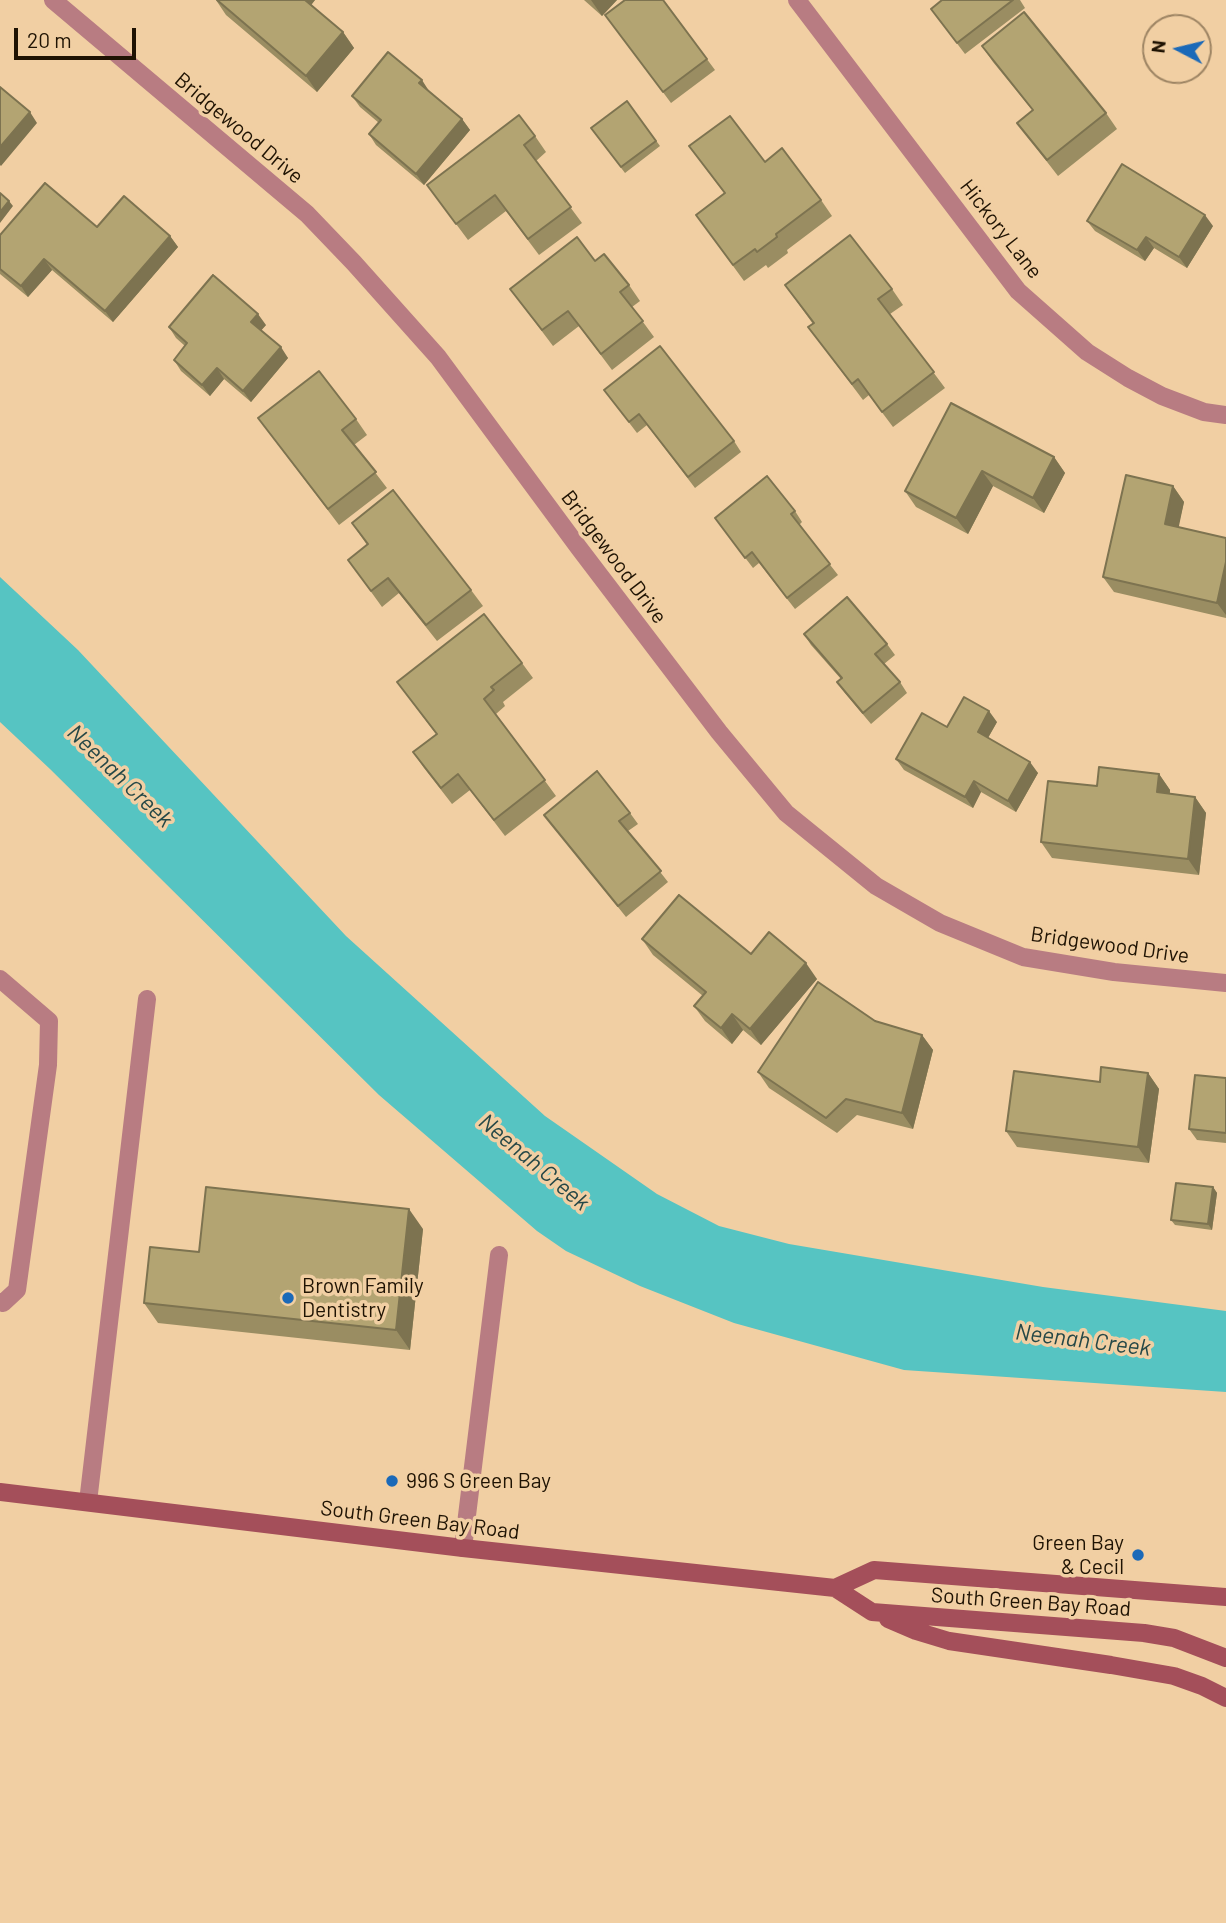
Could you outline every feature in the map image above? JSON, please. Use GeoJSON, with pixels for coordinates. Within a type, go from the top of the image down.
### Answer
{"type":"FeatureCollection","features":[{"type":"Feature","properties":{"kind":"main road","name":"South Green Bay Road"},"geometry":{"type":"LineString","coordinates":[[0,1492],[463,1548],[835,1588],[872,1612],[1144,1633],[1174,1638],[1226,1658]]}},
{"type":"Feature","properties":{"kind":"main road","name":"South Green Bay Road"},"geometry":{"type":"LineString","coordinates":[[835,1588],[874,1570],[1226,1597]]}},
{"type":"Feature","properties":{"kind":"main road"},"geometry":{"type":"LineString","coordinates":[[872,1612],[916,1631],[949,1641],[1111,1664],[1174,1676],[1226,1698]]}},
{"type":"Feature","properties":{"kind":"street","name":"Bridgewood Drive"},"geometry":{"type":"LineString","coordinates":[[52,0],[307,214],[354,262],[438,357],[678,678],[786,813],[876,886],[940,923],[1023,957],[1114,972],[1226,983]]}},
{"type":"Feature","properties":{"kind":"street","name":"Hickory Lane"},"geometry":{"type":"LineString","coordinates":[[797,0],[1018,291],[1087,352],[1128,378],[1183,404],[1205,412],[1226,415]]}},
{"type":"Feature","properties":{"kind":"street"},"geometry":{"type":"LineString","coordinates":[[0,979],[49,1021],[48,1065],[17,1290],[3,1303],[0,1302]]}},
{"type":"Feature","properties":{"kind":"street"},"geometry":{"type":"LineString","coordinates":[[89,1502],[147,999]]}},
{"type":"Feature","properties":{"kind":"street"},"geometry":{"type":"LineString","coordinates":[[463,1548],[499,1255]]}},
{"type":"Feature","properties":{"kind":"water","name":"Neenah Creek"},"geometry":{"type":"Polygon","coordinates":[[[0,577],[78,650],[346,936],[545,1116],[657,1194],[719,1226],[789,1244],[1043,1287],[1226,1311],[1226,1392],[904,1370],[734,1323],[640,1286],[566,1251],[537,1231],[379,1095],[0,722],[0,577]]]}},
{"type":"Feature","properties":{"kind":"building"},"geometry":{"type":"Polygon","coordinates":[[[217,0],[305,0],[343,32],[306,76],[217,0]]]}},
{"type":"Feature","properties":{"kind":"building"},"geometry":{"type":"Polygon","coordinates":[[[625,0],[663,0],[707,59],[663,92],[605,15],[625,0]]]}},
{"type":"Feature","properties":{"kind":"building"},"geometry":{"type":"Polygon","coordinates":[[[942,0],[1013,0],[957,43],[931,9],[942,0]]]}},
{"type":"Feature","properties":{"kind":"building"},"geometry":{"type":"Polygon","coordinates":[[[1024,12],[1106,113],[1047,160],[1017,123],[1033,110],[982,46],[1024,12]]]}},
{"type":"Feature","properties":{"kind":"building"},"geometry":{"type":"Polygon","coordinates":[[[388,52],[422,80],[419,83],[462,119],[416,174],[369,134],[381,120],[352,96],[388,52]]]}},
{"type":"Feature","properties":{"kind":"building"},"geometry":{"type":"Polygon","coordinates":[[[0,87],[30,112],[0,147],[0,87]]]}},
{"type":"Feature","properties":{"kind":"building"},"geometry":{"type":"Polygon","coordinates":[[[627,101],[656,141],[621,167],[591,128],[627,101]]]}},
{"type":"Feature","properties":{"kind":"building"},"geometry":{"type":"Polygon","coordinates":[[[519,115],[535,136],[524,145],[571,207],[528,239],[495,195],[456,224],[427,185],[519,115]]]}},
{"type":"Feature","properties":{"kind":"building"},"geometry":{"type":"Polygon","coordinates":[[[730,116],[765,162],[782,148],[821,200],[757,252],[755,249],[733,265],[696,215],[725,193],[689,146],[730,116]]]}},
{"type":"Feature","properties":{"kind":"building"},"geometry":{"type":"Polygon","coordinates":[[[1122,164],[1205,215],[1179,257],[1146,237],[1137,250],[1087,221],[1122,164]]]}},
{"type":"Feature","properties":{"kind":"building"},"geometry":{"type":"Polygon","coordinates":[[[45,183],[97,227],[124,196],[170,236],[105,311],[44,259],[21,286],[0,269],[0,235],[45,183]]]}},
{"type":"Feature","properties":{"kind":"building"},"geometry":{"type":"Polygon","coordinates":[[[0,193],[9,201],[0,212],[0,193]]]}},
{"type":"Feature","properties":{"kind":"building"},"geometry":{"type":"Polygon","coordinates":[[[850,235],[892,289],[878,299],[934,372],[882,412],[858,379],[852,384],[808,327],[814,323],[785,285],[850,235]]]}},
{"type":"Feature","properties":{"kind":"building"},"geometry":{"type":"Polygon","coordinates":[[[577,237],[595,261],[604,254],[629,285],[620,292],[643,321],[601,354],[568,311],[542,330],[510,289],[577,237]]]}},
{"type":"Feature","properties":{"kind":"building"},"geometry":{"type":"Polygon","coordinates":[[[213,275],[258,314],[251,322],[281,347],[243,391],[217,368],[202,385],[174,360],[187,343],[169,327],[213,275]]]}},
{"type":"Feature","properties":{"kind":"building"},"geometry":{"type":"Polygon","coordinates":[[[660,346],[734,441],[688,477],[639,414],[629,422],[604,390],[660,346]]]}},
{"type":"Feature","properties":{"kind":"building"},"geometry":{"type":"Polygon","coordinates":[[[319,371],[356,419],[342,430],[376,472],[328,509],[258,418],[319,371]]]}},
{"type":"Feature","properties":{"kind":"building"},"geometry":{"type":"Polygon","coordinates":[[[951,403],[1054,457],[1033,498],[982,471],[956,518],[905,491],[951,403]]]}},
{"type":"Feature","properties":{"kind":"building"},"geometry":{"type":"Polygon","coordinates":[[[1126,475],[1173,486],[1165,524],[1226,538],[1226,562],[1217,603],[1103,577],[1126,475]]]}},
{"type":"Feature","properties":{"kind":"building"},"geometry":{"type":"Polygon","coordinates":[[[767,476],[795,511],[791,514],[830,564],[787,598],[752,552],[745,558],[715,518],[767,476]]]}},
{"type":"Feature","properties":{"kind":"building"},"geometry":{"type":"Polygon","coordinates":[[[393,490],[471,590],[426,625],[388,578],[371,591],[348,560],[368,544],[352,523],[393,490]]]}},
{"type":"Feature","properties":{"kind":"building"},"geometry":{"type":"Polygon","coordinates":[[[847,597],[887,644],[875,654],[900,682],[863,713],[837,682],[842,678],[804,634],[847,597]]]}},
{"type":"Feature","properties":{"kind":"building"},"geometry":{"type":"Polygon","coordinates":[[[484,614],[522,663],[491,687],[494,690],[484,699],[545,780],[494,820],[458,774],[441,788],[413,752],[437,734],[397,682],[484,614]]]}},
{"type":"Feature","properties":{"kind":"building"},"geometry":{"type":"Polygon","coordinates":[[[964,697],[989,711],[978,732],[1030,762],[1008,801],[974,781],[965,797],[896,759],[922,713],[947,727],[964,697]]]}},
{"type":"Feature","properties":{"kind":"building"},"geometry":{"type":"Polygon","coordinates":[[[1099,767],[1159,774],[1157,792],[1195,797],[1188,859],[1041,842],[1048,781],[1097,786],[1099,767]]]}},
{"type":"Feature","properties":{"kind":"building"},"geometry":{"type":"Polygon","coordinates":[[[597,771],[630,813],[619,821],[661,871],[618,906],[544,815],[597,771]]]}},
{"type":"Feature","properties":{"kind":"building"},"geometry":{"type":"Polygon","coordinates":[[[679,895],[751,954],[769,932],[806,963],[750,1029],[732,1014],[721,1028],[694,1006],[706,992],[642,939],[679,895]]]}},
{"type":"Feature","properties":{"kind":"building"},"geometry":{"type":"Polygon","coordinates":[[[818,982],[875,1021],[922,1035],[902,1113],[846,1099],[826,1118],[758,1072],[818,982]]]}},
{"type":"Feature","properties":{"kind":"building"},"geometry":{"type":"Polygon","coordinates":[[[1101,1067],[1148,1073],[1138,1147],[1006,1131],[1014,1071],[1100,1082],[1101,1067]]]}},
{"type":"Feature","properties":{"kind":"building"},"geometry":{"type":"Polygon","coordinates":[[[1195,1075],[1226,1078],[1226,1133],[1189,1129],[1195,1075]]]}},
{"type":"Feature","properties":{"kind":"building"},"geometry":{"type":"Polygon","coordinates":[[[1176,1183],[1213,1187],[1208,1224],[1171,1220],[1176,1183]]]}},
{"type":"Feature","properties":{"kind":"building","name":"Brown Family Dentistry"},"geometry":{"type":"Polygon","coordinates":[[[206,1187],[409,1209],[396,1330],[144,1303],[150,1247],[199,1252],[206,1187]]]}},
{"type":"Feature","properties":{"kind":"place","name":"Brown Family Dentistry"},"geometry":{"type":"Point","coordinates":[288,1298]}},
{"type":"Feature","properties":{"kind":"place","name":"996 S Green Bay"},"geometry":{"type":"Point","coordinates":[392,1481]}},
{"type":"Feature","properties":{"kind":"place","name":"Green Bay & Cecil"},"geometry":{"type":"Point","coordinates":[1138,1555]}}]}
